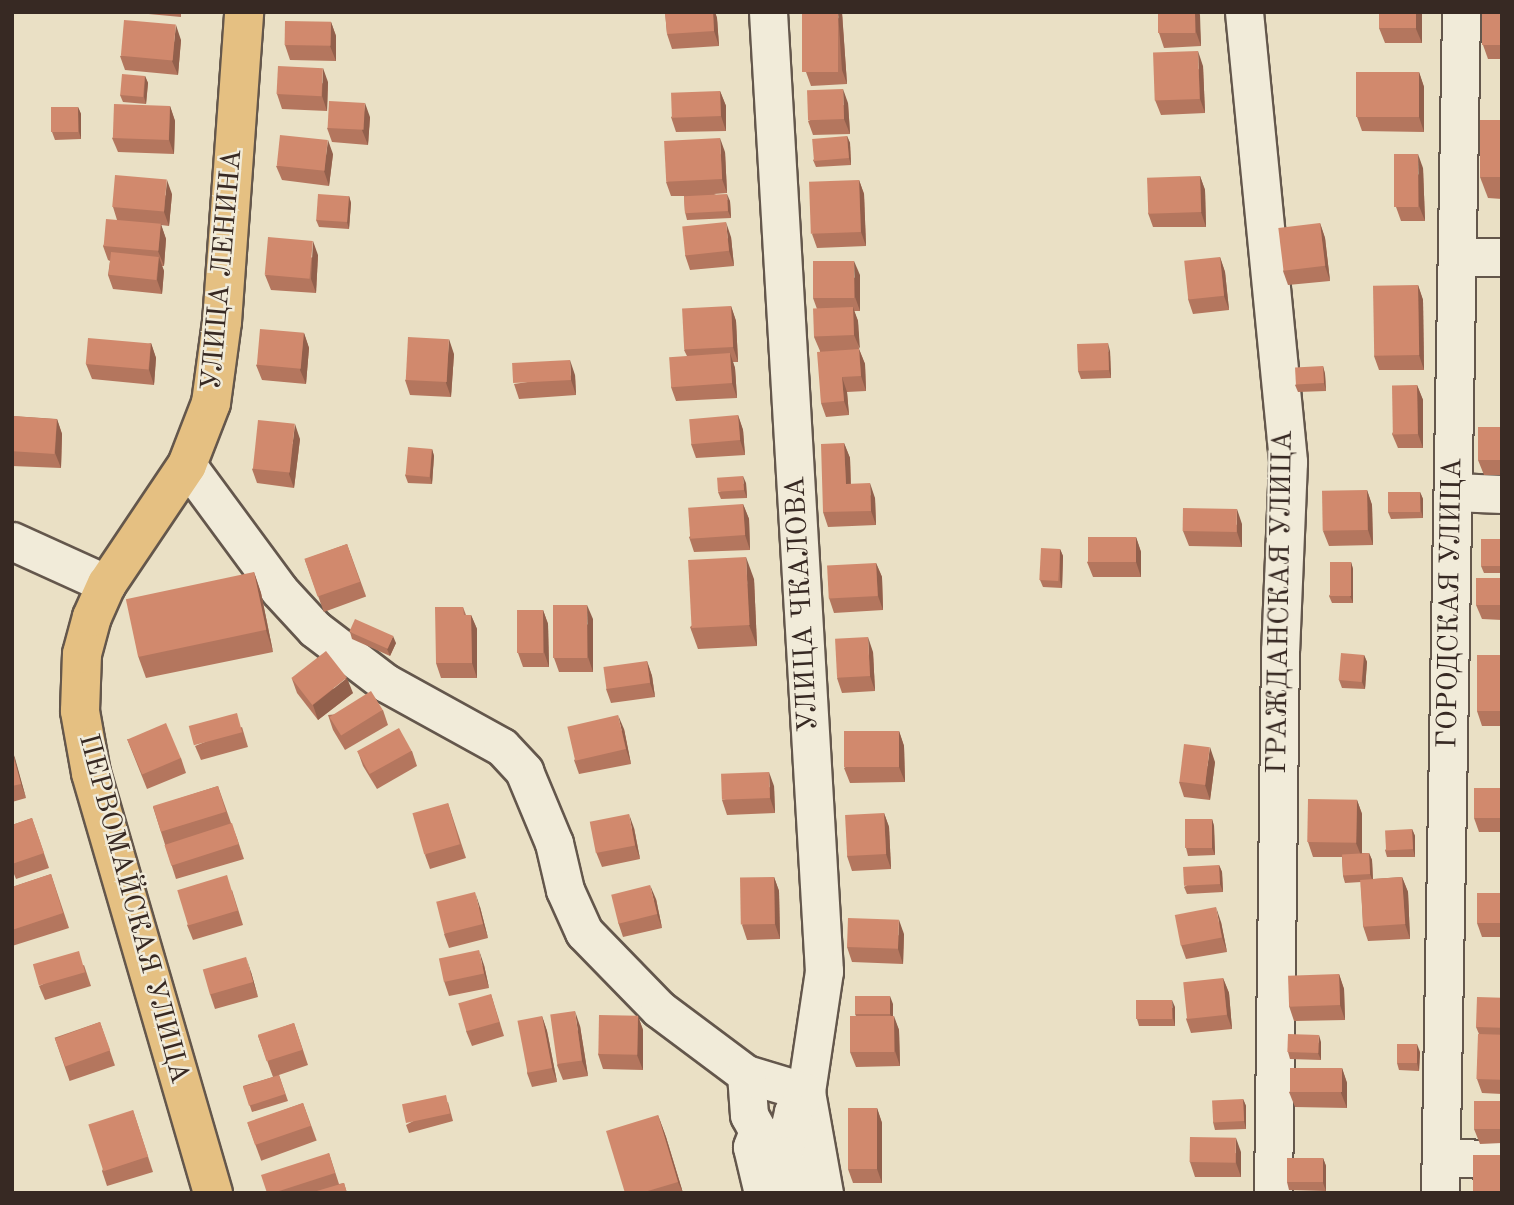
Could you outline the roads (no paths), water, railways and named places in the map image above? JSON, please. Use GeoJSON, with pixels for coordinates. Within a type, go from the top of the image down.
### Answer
{"type":"FeatureCollection","features":[{"type":"Feature","properties":{"kind":"main road","name":"УЛИЦА ЛЕНИНА"},"geometry":{"type":"LineString","coordinates":[[107,584],[187,465],[211,403],[222,322],[244,12]]}},
{"type":"Feature","properties":{"kind":"main road","name":"ПЕРВОМАЙСКАЯ УЛИЦА"},"geometry":{"type":"LineString","coordinates":[[107,584],[92,617],[82,654],[80,711],[88,761],[213,1193]]}},
{"type":"Feature","properties":{"kind":"street","name":"УЛИЦА ЧКАЛОВА"},"geometry":{"type":"LineString","coordinates":[[768,12],[824,971],[806,1092],[824,1193]]}},
{"type":"Feature","properties":{"kind":"street","name":"ГРАЖДАНСКАЯ УЛИЦА"},"geometry":{"type":"LineString","coordinates":[[1244,12],[1288,462],[1280,650],[1273,1193]]}},
{"type":"Feature","properties":{"kind":"street","name":"ГОРОДСКАЯ УЛИЦА"},"geometry":{"type":"LineString","coordinates":[[1440,1175],[1461,12]]}},
{"type":"Feature","properties":{"kind":"street"},"geometry":{"type":"LineString","coordinates":[[1458,257],[1502,257]]}},
{"type":"Feature","properties":{"kind":"street"},"geometry":{"type":"LineString","coordinates":[[187,465],[279,590],[316,629],[386,683],[502,747],[524,771],[554,843],[565,890],[584,932],[659,1009],[746,1074],[806,1092],[770,1143],[752,1147],[763,1193]]}},
{"type":"Feature","properties":{"kind":"street"},"geometry":{"type":"LineString","coordinates":[[1453,492],[1502,494]]}},
{"type":"Feature","properties":{"kind":"street"},"geometry":{"type":"LineString","coordinates":[[12,541],[107,584]]}},
{"type":"Feature","properties":{"kind":"street"},"geometry":{"type":"LineString","coordinates":[[746,1074],[749,1115],[770,1143],[794,1193]]}},
{"type":"Feature","properties":{"kind":"street"},"geometry":{"type":"LineString","coordinates":[[1440,1175],[1502,1159]]}}]}
